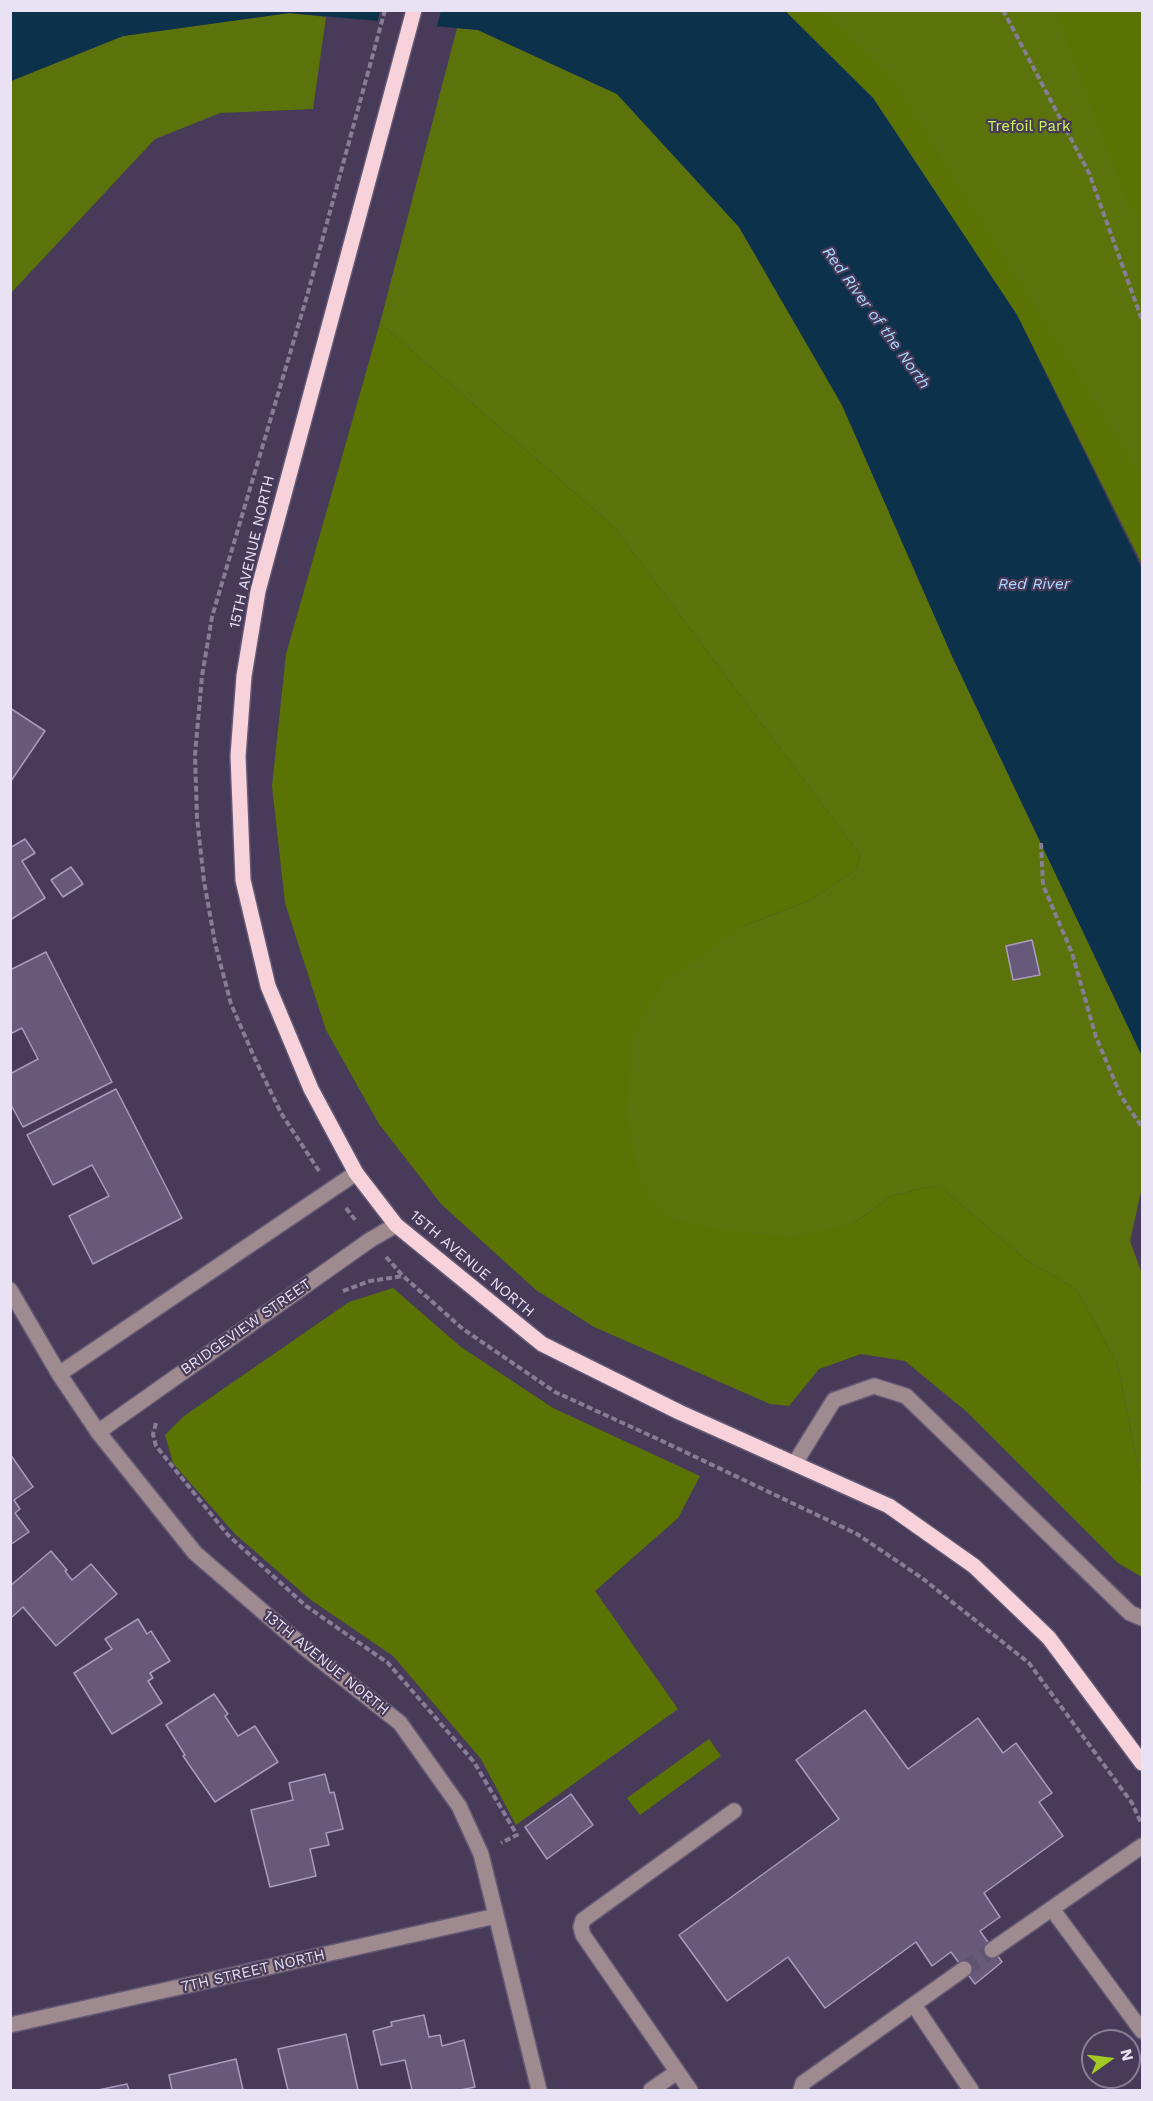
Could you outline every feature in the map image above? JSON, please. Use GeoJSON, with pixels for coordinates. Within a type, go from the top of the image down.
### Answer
{"type":"FeatureCollection","features":[{"type":"Feature","properties":{"kind":"main road","name":"15TH AVENUE NORTH"},"geometry":{"type":"LineString","coordinates":[[414,10],[258,591],[244,676],[238,756],[243,880],[268,986],[311,1089],[356,1173],[396,1225],[542,1344],[679,1412],[889,1506],[974,1566],[1049,1638],[1143,1763]]}},
{"type":"Feature","properties":{"kind":"street"},"geometry":{"type":"LineString","coordinates":[[59,1374],[356,1173]]}},
{"type":"Feature","properties":{"kind":"street","name":"BRIDGEVIEW STREET"},"geometry":{"type":"LineString","coordinates":[[98,1432],[370,1240],[396,1225]]}},
{"type":"Feature","properties":{"kind":"street","name":"13TH AVENUE NORTH"},"geometry":{"type":"LineString","coordinates":[[10,1290],[59,1374],[98,1432],[195,1552],[304,1647],[400,1723],[459,1806],[481,1854],[539,2091]]}},
{"type":"Feature","properties":{"kind":"street"},"geometry":{"type":"LineString","coordinates":[[795,1463],[834,1400],[874,1386],[906,1396],[1130,1613],[1143,1618]]}},
{"type":"Feature","properties":{"kind":"street"},"geometry":{"type":"LineString","coordinates":[[690,2091],[583,1935],[580,1927],[583,1920],[734,1811]]}},
{"type":"Feature","properties":{"kind":"street"},"geometry":{"type":"LineString","coordinates":[[992,1950],[1143,1846]]}},
{"type":"Feature","properties":{"kind":"street"},"geometry":{"type":"LineString","coordinates":[[1052,1909],[1143,2031]]}},
{"type":"Feature","properties":{"kind":"street","name":"7TH STREET NORTH"},"geometry":{"type":"LineString","coordinates":[[10,2025],[496,1916]]}},
{"type":"Feature","properties":{"kind":"street"},"geometry":{"type":"LineString","coordinates":[[801,2091],[803,2082],[964,1969]]}},
{"type":"Feature","properties":{"kind":"street"},"geometry":{"type":"LineString","coordinates":[[914,2005],[971,2091]]}},
{"type":"Feature","properties":{"kind":"street"},"geometry":{"type":"LineString","coordinates":[[651,2091],[677,2072]]}},
{"type":"Feature","properties":{"kind":"path"},"geometry":{"type":"LineString","coordinates":[[307,296],[385,10]]}},
{"type":"Feature","properties":{"kind":"path"},"geometry":{"type":"LineString","coordinates":[[1003,10],[1089,173],[1143,320]]}},
{"type":"Feature","properties":{"kind":"path"},"geometry":{"type":"LineString","coordinates":[[1041,843],[1043,885],[1072,953],[1096,1037],[1121,1096],[1143,1127]]}},
{"type":"Feature","properties":{"kind":"path"},"geometry":{"type":"LineString","coordinates":[[340,1292],[370,1281],[403,1276],[464,1329],[555,1392],[856,1534],[912,1571],[1029,1663],[1131,1803],[1143,1827]]}},
{"type":"Feature","properties":{"kind":"path"},"geometry":{"type":"LineString","coordinates":[[162,1418],[154,1426],[156,1446],[228,1535],[306,1606],[388,1663],[474,1762],[517,1835]]}},
{"type":"Feature","properties":{"kind":"green space","name":"Trefoil Park"},"geometry":{"type":"Polygon","coordinates":[[[785,11],[1142,11],[1142,564],[1017,315],[873,98],[785,11]]]}},
{"type":"Feature","properties":{"kind":"green space","name":"Trefoil Park"},"geometry":{"type":"Polygon","coordinates":[[[825,11],[1055,11],[1130,209],[1142,220],[1142,477],[888,73],[825,11]]]}},
{"type":"Feature","properties":{"kind":"green space"},"geometry":{"type":"Polygon","coordinates":[[[289,13],[326,17],[313,109],[220,113],[155,139],[11,293],[11,81],[123,36],[289,13]]]}},
{"type":"Feature","properties":{"kind":"green space"},"geometry":{"type":"Polygon","coordinates":[[[457,28],[478,30],[617,94],[739,227],[842,405],[952,656],[1142,1056],[1142,1187],[1130,1241],[1142,1274],[1142,1488],[1117,1363],[1077,1290],[1025,1259],[938,1185],[891,1196],[853,1224],[791,1237],[726,1231],[666,1218],[640,1180],[626,1116],[632,1037],[663,983],[741,927],[811,900],[856,870],[860,855],[613,526],[380,323],[457,28]]]}},
{"type":"Feature","properties":{"kind":"green space"},"geometry":{"type":"Polygon","coordinates":[[[380,323],[613,526],[860,855],[856,870],[811,900],[741,927],[853,1224],[891,1196],[938,1185],[1025,1259],[1077,1290],[1117,1363],[1142,1488],[1142,1577],[1118,1563],[967,1412],[905,1361],[861,1354],[819,1369],[789,1406],[770,1404],[594,1327],[536,1290],[441,1204],[379,1124],[326,1030],[285,903],[272,786],[286,654],[380,323]]]}},
{"type":"Feature","properties":{"kind":"green space"},"geometry":{"type":"Polygon","coordinates":[[[393,1288],[461,1347],[553,1408],[700,1476],[678,1518],[595,1591],[678,1709],[516,1825],[481,1759],[393,1656],[311,1600],[235,1534],[173,1463],[165,1435],[184,1416],[349,1302],[393,1288]]]}},
{"type":"Feature","properties":{"kind":"green space"},"geometry":{"type":"Polygon","coordinates":[[[709,1739],[721,1756],[640,1815],[627,1798],[709,1739]]]}},
{"type":"Feature","properties":{"kind":"water","name":"Red River"},"geometry":{"type":"Polygon","coordinates":[[[11,11],[785,11],[873,98],[1017,315],[1142,569],[1142,1056],[952,656],[842,405],[739,227],[617,94],[478,30],[289,13],[123,36],[11,81],[11,11]]]}},
{"type":"Feature","properties":{"kind":"pier"},"geometry":{"type":"Polygon","coordinates":[[[380,11],[441,11],[436,29],[377,24],[380,11]]]}},
{"type":"Feature","properties":{"kind":"building"},"geometry":{"type":"Polygon","coordinates":[[[10,708],[45,731],[11,781],[10,780],[10,708]]]}},
{"type":"Feature","properties":{"kind":"building"},"geometry":{"type":"Polygon","coordinates":[[[25,839],[35,853],[22,861],[45,898],[10,920],[10,848],[25,839]]]}},
{"type":"Feature","properties":{"kind":"building"},"geometry":{"type":"Polygon","coordinates":[[[71,867],[83,884],[63,897],[51,880],[71,867]]]}},
{"type":"Feature","properties":{"kind":"building"},"geometry":{"type":"Polygon","coordinates":[[[1032,940],[1040,975],[1013,980],[1006,946],[1032,940]]]}},
{"type":"Feature","properties":{"kind":"building"},"geometry":{"type":"Polygon","coordinates":[[[46,952],[112,1082],[23,1127],[10,1103],[10,1074],[38,1059],[22,1028],[10,1034],[10,970],[46,952]]]}},
{"type":"Feature","properties":{"kind":"building"},"geometry":{"type":"Polygon","coordinates":[[[116,1089],[182,1218],[93,1264],[69,1216],[109,1196],[92,1165],[53,1185],[27,1135],[116,1089]]]}},
{"type":"Feature","properties":{"kind":"building"},"geometry":{"type":"Polygon","coordinates":[[[10,1454],[33,1487],[14,1500],[20,1509],[15,1513],[29,1532],[10,1545],[10,1454]]]}},
{"type":"Feature","properties":{"kind":"building"},"geometry":{"type":"Polygon","coordinates":[[[51,1551],[67,1570],[65,1571],[72,1580],[91,1564],[117,1594],[56,1646],[23,1607],[12,1617],[10,1615],[10,1586],[51,1551]]]}},
{"type":"Feature","properties":{"kind":"building"},"geometry":{"type":"Polygon","coordinates":[[[138,1619],[147,1634],[151,1631],[170,1661],[150,1673],[153,1678],[148,1681],[162,1703],[112,1734],[74,1673],[112,1649],[105,1639],[138,1619]]]}},
{"type":"Feature","properties":{"kind":"building"},"geometry":{"type":"Polygon","coordinates":[[[214,1694],[228,1714],[225,1716],[238,1736],[255,1726],[278,1762],[215,1802],[183,1756],[185,1755],[166,1725],[214,1694]]]}},
{"type":"Feature","properties":{"kind":"building"},"geometry":{"type":"Polygon","coordinates":[[[865,1710],[908,1769],[978,1718],[1003,1753],[1016,1743],[1052,1793],[1039,1802],[1063,1836],[984,1893],[1000,1917],[980,1931],[1002,1962],[975,1984],[951,1952],[932,1966],[916,1942],[825,2008],[788,1957],[727,2001],[679,1935],[839,1819],[796,1760],[865,1710]]]}},
{"type":"Feature","properties":{"kind":"building"},"geometry":{"type":"Polygon","coordinates":[[[325,1774],[330,1793],[334,1792],[343,1829],[326,1833],[329,1845],[310,1849],[316,1876],[270,1887],[251,1810],[293,1800],[289,1783],[325,1774]]]}},
{"type":"Feature","properties":{"kind":"building"},"geometry":{"type":"Polygon","coordinates":[[[571,1794],[593,1825],[547,1859],[525,1827],[571,1794]]]}},
{"type":"Feature","properties":{"kind":"building"},"geometry":{"type":"Polygon","coordinates":[[[424,2015],[429,2037],[440,2035],[442,2046],[464,2040],[475,2087],[460,2090],[412,2090],[405,2060],[381,2065],[373,2031],[392,2026],[391,2022],[424,2015]]]}},
{"type":"Feature","properties":{"kind":"building"},"geometry":{"type":"Polygon","coordinates":[[[346,2034],[358,2090],[288,2090],[278,2049],[346,2034]]]}},
{"type":"Feature","properties":{"kind":"building"},"geometry":{"type":"Polygon","coordinates":[[[236,2059],[243,2090],[172,2090],[169,2075],[236,2059]]]}},
{"type":"Feature","properties":{"kind":"building"},"geometry":{"type":"Polygon","coordinates":[[[127,2084],[129,2090],[98,2090],[127,2084]]]}},
{"type":"Feature","properties":{"kind":"tunnel"},"geometry":{"type":"LineString","coordinates":[[964,1969],[992,1950]]}},
{"type":"Feature","properties":{"kind":"water label","name":"Red River of the North"},"geometry":{"type":"Point","coordinates":[876,318]}}]}
